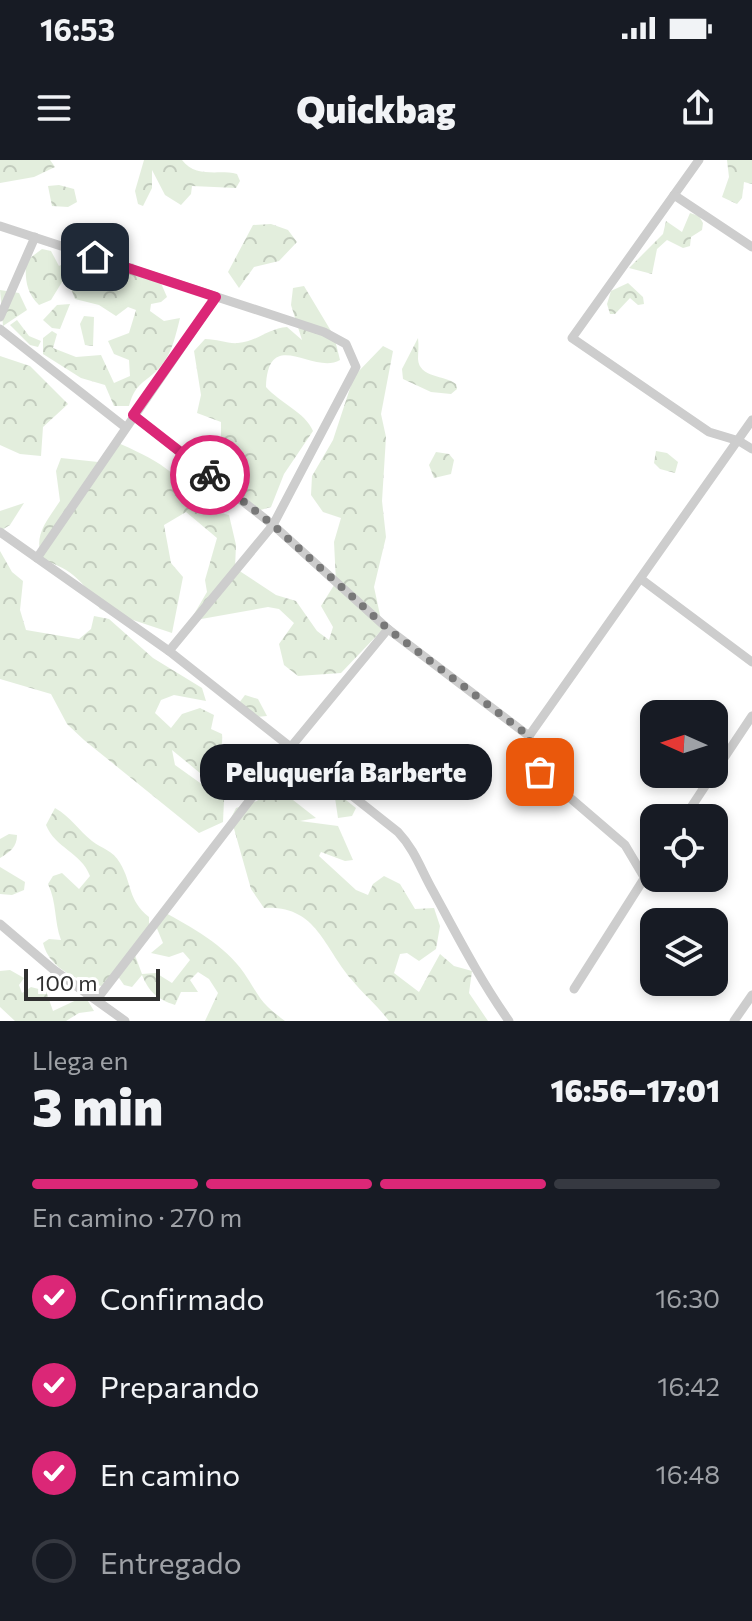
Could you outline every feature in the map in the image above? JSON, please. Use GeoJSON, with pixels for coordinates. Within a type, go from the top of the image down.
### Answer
{"type":"FeatureCollection","features":[{"type":"Feature","properties":{"kind":"street"},"geometry":{"type":"LineString","coordinates":[[699,160],[572,338],[709,432],[739,441],[752,449]]}},
{"type":"Feature","properties":{"kind":"street"},"geometry":{"type":"LineString","coordinates":[[674,195],[752,247]]}},
{"type":"Feature","properties":{"kind":"street"},"geometry":{"type":"LineString","coordinates":[[0,226],[324,332],[346,344],[356,367],[273,525],[169,651]]}},
{"type":"Feature","properties":{"kind":"street"},"geometry":{"type":"LineString","coordinates":[[0,317],[35,237]]}},
{"type":"Feature","properties":{"kind":"street"},"geometry":{"type":"LineString","coordinates":[[37,558],[216,297]]}},
{"type":"Feature","properties":{"kind":"street"},"geometry":{"type":"LineString","coordinates":[[0,329],[125,427]]}},
{"type":"Feature","properties":{"kind":"street"},"geometry":{"type":"LineString","coordinates":[[133,415],[273,525],[388,629],[529,736]]}},
{"type":"Feature","properties":{"kind":"street"},"geometry":{"type":"LineString","coordinates":[[640,870],[625,845],[540,772],[531,758],[529,736],[752,420]]}},
{"type":"Feature","properties":{"kind":"street"},"geometry":{"type":"LineString","coordinates":[[0,532],[169,651],[398,832],[414,849],[423,874],[487,989],[509,1021]]}},
{"type":"Feature","properties":{"kind":"street"},"geometry":{"type":"LineString","coordinates":[[641,579],[752,662]]}},
{"type":"Feature","properties":{"kind":"street"},"geometry":{"type":"LineString","coordinates":[[97,999],[290,748],[388,629]]}},
{"type":"Feature","properties":{"kind":"street"},"geometry":{"type":"LineString","coordinates":[[728,752],[752,716]]}},
{"type":"Feature","properties":{"kind":"street"},"geometry":{"type":"LineString","coordinates":[[574,989],[640,883]]}},
{"type":"Feature","properties":{"kind":"street"},"geometry":{"type":"LineString","coordinates":[[0,924],[54,970],[125,1021]]}},
{"type":"Feature","properties":{"kind":"street"},"geometry":{"type":"LineString","coordinates":[[734,1021],[752,995]]}},
{"type":"Feature","properties":{"kind":"green space"},"geometry":{"type":"Polygon","coordinates":[[[0,160],[50,160],[55,167],[34,177],[0,183],[0,160]]]}},
{"type":"Feature","properties":{"kind":"green space"},"geometry":{"type":"Polygon","coordinates":[[[144,160],[182,160],[194,170],[237,174],[240,181],[236,188],[192,186],[191,194],[181,205],[165,195],[152,170],[152,188],[143,206],[138,204],[135,191],[144,160]]]}},
{"type":"Feature","properties":{"kind":"green space"},"geometry":{"type":"Polygon","coordinates":[[[727,160],[752,160],[752,184],[744,182],[742,198],[737,204],[722,197],[729,177],[727,160]]]}},
{"type":"Feature","properties":{"kind":"green space"},"geometry":{"type":"Polygon","coordinates":[[[48,186],[74,189],[77,202],[68,207],[52,206],[48,186]]]}},
{"type":"Feature","properties":{"kind":"green space"},"geometry":{"type":"Polygon","coordinates":[[[690,213],[699,216],[703,223],[702,230],[691,237],[690,246],[683,248],[667,240],[657,249],[652,274],[629,268],[663,234],[666,221],[682,232],[690,213]]]}},
{"type":"Feature","properties":{"kind":"green space"},"geometry":{"type":"Polygon","coordinates":[[[271,224],[288,230],[297,242],[279,261],[254,267],[239,288],[228,272],[253,225],[271,224]]]}},
{"type":"Feature","properties":{"kind":"green space"},"geometry":{"type":"Polygon","coordinates":[[[42,249],[51,251],[59,266],[80,255],[103,264],[94,275],[105,286],[112,279],[112,271],[133,263],[145,279],[160,281],[167,297],[151,304],[150,311],[164,321],[180,318],[168,356],[138,387],[129,406],[114,406],[105,385],[81,378],[43,354],[43,338],[52,331],[57,334],[53,348],[76,357],[101,355],[114,383],[130,376],[129,360],[114,354],[108,341],[129,333],[136,310],[128,307],[116,316],[99,305],[75,299],[69,284],[62,282],[51,300],[39,305],[27,285],[26,261],[42,249]]]}},
{"type":"Feature","properties":{"kind":"green space"},"geometry":{"type":"Polygon","coordinates":[[[628,283],[643,297],[644,304],[638,305],[630,298],[615,314],[610,314],[607,304],[611,291],[628,283]]]}},
{"type":"Feature","properties":{"kind":"green space"},"geometry":{"type":"Polygon","coordinates":[[[304,286],[334,336],[340,360],[329,363],[283,355],[275,359],[269,369],[266,387],[304,418],[313,431],[284,474],[271,507],[257,511],[196,457],[221,446],[221,422],[197,413],[201,395],[194,351],[205,339],[245,342],[287,327],[302,340],[291,305],[293,288],[304,286]]]}},
{"type":"Feature","properties":{"kind":"green space"},"geometry":{"type":"Polygon","coordinates":[[[0,290],[19,293],[27,310],[3,326],[0,290]]]}},
{"type":"Feature","properties":{"kind":"green space"},"geometry":{"type":"Polygon","coordinates":[[[70,304],[60,329],[52,328],[43,320],[57,305],[70,304]]]}},
{"type":"Feature","properties":{"kind":"green space"},"geometry":{"type":"Polygon","coordinates":[[[84,316],[94,317],[93,346],[85,345],[80,324],[84,316]]]}},
{"type":"Feature","properties":{"kind":"green space"},"geometry":{"type":"Polygon","coordinates":[[[17,320],[29,336],[41,341],[38,347],[30,345],[10,325],[17,320]]]}},
{"type":"Feature","properties":{"kind":"green space"},"geometry":{"type":"Polygon","coordinates":[[[418,338],[419,365],[428,373],[456,384],[457,389],[451,394],[431,392],[403,379],[402,369],[418,338]]]}},
{"type":"Feature","properties":{"kind":"green space"},"geometry":{"type":"Polygon","coordinates":[[[383,346],[393,351],[381,414],[386,437],[382,501],[386,537],[374,587],[383,629],[341,673],[298,676],[284,665],[279,644],[294,623],[279,609],[268,607],[190,621],[207,592],[205,580],[217,538],[186,512],[164,525],[171,563],[183,577],[172,633],[100,609],[77,578],[43,560],[40,536],[60,501],[56,471],[61,458],[98,462],[113,441],[166,468],[187,486],[207,510],[229,515],[236,545],[235,568],[276,595],[296,601],[317,631],[329,640],[333,627],[321,606],[336,582],[334,542],[341,518],[323,512],[311,495],[312,476],[333,440],[354,376],[383,346]]]}},
{"type":"Feature","properties":{"kind":"green space"},"geometry":{"type":"Polygon","coordinates":[[[0,356],[30,366],[68,404],[43,427],[41,456],[20,454],[0,445],[0,356]]]}},
{"type":"Feature","properties":{"kind":"green space"},"geometry":{"type":"Polygon","coordinates":[[[656,451],[667,453],[678,462],[675,473],[660,469],[654,463],[656,451]]]}},
{"type":"Feature","properties":{"kind":"green space"},"geometry":{"type":"Polygon","coordinates":[[[436,452],[449,454],[454,460],[451,474],[434,478],[429,465],[436,452]]]}},
{"type":"Feature","properties":{"kind":"green space"},"geometry":{"type":"Polygon","coordinates":[[[24,503],[10,525],[0,531],[0,511],[24,503]]]}},
{"type":"Feature","properties":{"kind":"green space"},"geometry":{"type":"Polygon","coordinates":[[[0,551],[12,572],[23,581],[20,610],[26,630],[79,639],[91,629],[94,616],[109,619],[153,658],[202,688],[206,701],[174,695],[161,700],[155,713],[171,728],[182,714],[200,708],[214,715],[211,729],[222,734],[221,746],[214,761],[205,769],[200,773],[172,750],[175,765],[224,800],[223,822],[199,833],[84,740],[67,724],[51,694],[0,679],[0,551]]]}},
{"type":"Feature","properties":{"kind":"green space"},"geometry":{"type":"Polygon","coordinates":[[[245,695],[258,699],[267,716],[256,717],[239,703],[245,695]]]}},
{"type":"Feature","properties":{"kind":"green space"},"geometry":{"type":"Polygon","coordinates":[[[560,758],[569,766],[556,780],[547,769],[550,761],[560,758]]]}},
{"type":"Feature","properties":{"kind":"green space"},"geometry":{"type":"Polygon","coordinates":[[[280,778],[305,779],[293,800],[316,818],[300,821],[338,826],[353,860],[345,861],[321,852],[319,856],[356,890],[368,895],[373,884],[384,876],[400,884],[415,909],[434,908],[440,926],[436,949],[419,961],[407,953],[400,954],[394,973],[419,992],[440,954],[454,966],[472,971],[469,993],[488,1021],[389,1021],[351,979],[307,920],[282,909],[264,908],[251,889],[231,818],[236,808],[257,801],[280,778]]]}},
{"type":"Feature","properties":{"kind":"green space"},"geometry":{"type":"Polygon","coordinates":[[[318,778],[356,808],[352,816],[338,818],[335,798],[316,800],[309,781],[318,778]]]}},
{"type":"Feature","properties":{"kind":"green space"},"geometry":{"type":"Polygon","coordinates":[[[55,808],[92,841],[111,852],[124,871],[137,904],[149,917],[149,930],[133,950],[142,974],[156,973],[172,983],[190,960],[183,952],[169,957],[151,953],[163,943],[156,926],[162,911],[227,954],[265,1004],[285,1021],[205,1021],[218,993],[209,979],[198,972],[190,980],[198,992],[181,992],[175,1005],[154,994],[142,975],[132,987],[124,985],[117,975],[105,987],[86,982],[59,968],[43,943],[49,939],[61,940],[48,884],[53,876],[62,873],[79,889],[90,876],[81,861],[50,833],[46,825],[55,808]]]}},
{"type":"Feature","properties":{"kind":"green space"},"geometry":{"type":"Polygon","coordinates":[[[9,834],[17,835],[16,843],[0,858],[0,839],[9,834]]]}},
{"type":"Feature","properties":{"kind":"green space"},"geometry":{"type":"Polygon","coordinates":[[[0,867],[25,882],[24,890],[12,895],[0,894],[0,867]]]}},
{"type":"Feature","properties":{"kind":"green space"},"geometry":{"type":"Polygon","coordinates":[[[10,970],[24,978],[19,985],[22,993],[31,987],[46,991],[53,1011],[85,996],[94,1011],[79,1013],[66,1021],[15,1021],[0,1007],[0,971],[10,970]]]}},
{"type":"Feature","properties":{"kind":"way so far"},"geometry":{"type":"LineString","coordinates":[[210,475],[273,525],[388,629],[529,736],[531,758],[540,772]]}},
{"type":"Feature","properties":{"kind":"place","name":"Peluquería Barberte"},"geometry":{"type":"Point","coordinates":[540,772]}},
{"type":"Feature","properties":{"kind":"route"},"geometry":{"type":"LineString","coordinates":[[95,257],[216,297],[133,415],[210,475]]}}]}
